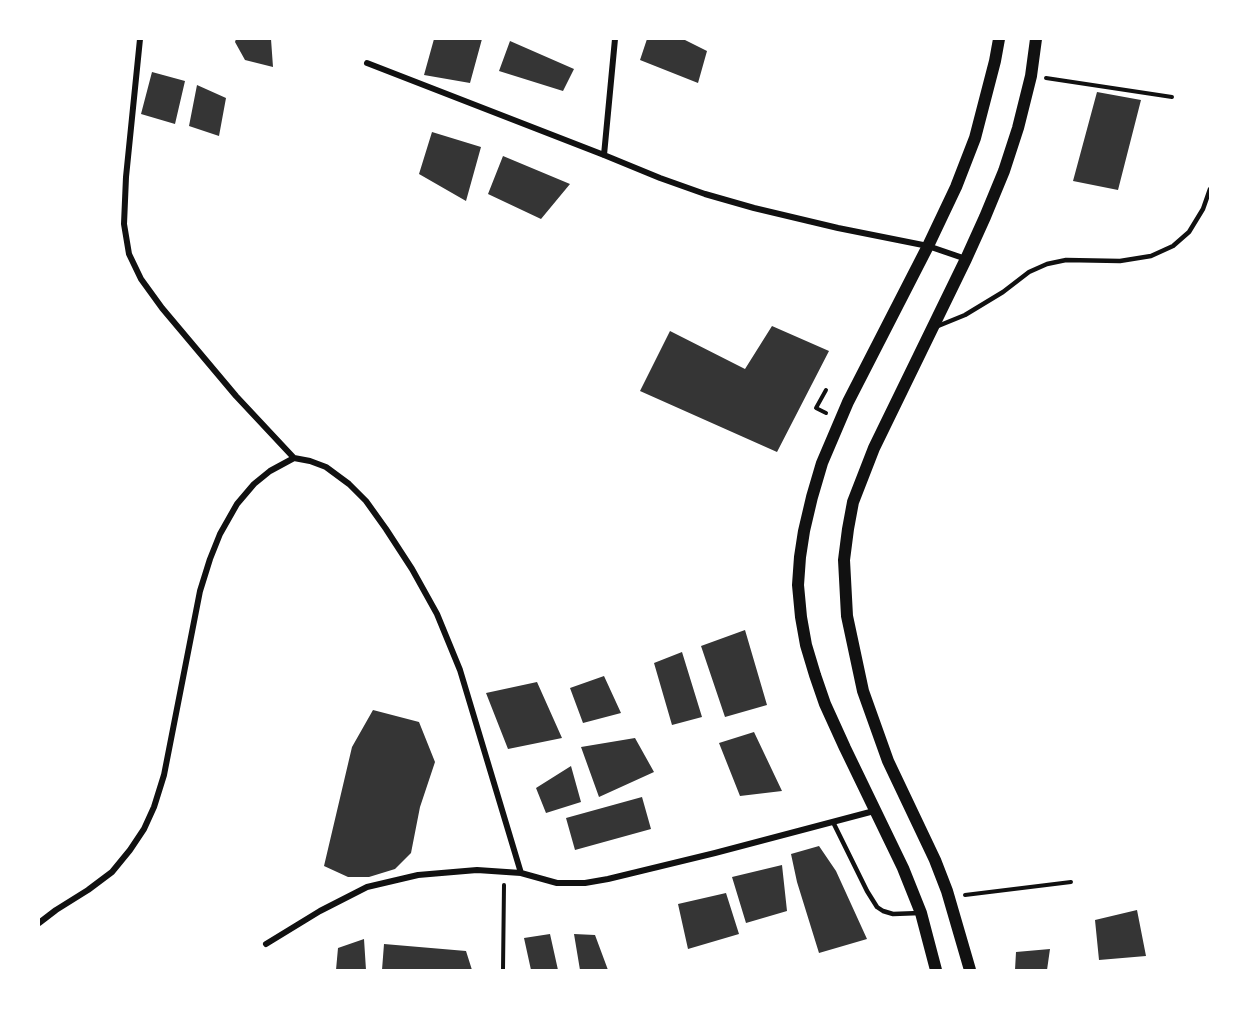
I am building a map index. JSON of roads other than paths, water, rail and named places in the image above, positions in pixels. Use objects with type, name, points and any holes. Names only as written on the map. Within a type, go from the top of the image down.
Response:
[{"type":"main road","points":[[936,970],[921,913],[903,868],[825,704],[806,645],[798,585],[804,531],[822,463],[848,402],[956,187],[975,138],[999,39]]},
{"type":"main road","points":[[970,970],[949,897],[935,860],[888,761],[866,700],[847,616],[844,560],[853,502],[874,448],[966,259],[1004,171],[1018,128],[1036,39]]},
{"type":"street","points":[[140,39],[126,177],[124,224],[129,254],[141,279],[162,308],[236,396],[294,458]]},
{"type":"street","points":[[604,155],[615,39]]},
{"type":"street","points":[[367,63],[705,194],[838,228],[928,246],[966,259]]},
{"type":"street","points":[[39,924],[112,872],[144,829],[164,775],[200,591],[220,534],[237,504],[254,484],[270,471],[294,458],[310,460],[326,467],[349,484],[366,501],[412,568],[437,614],[460,670],[520,873]]},
{"type":"street","points":[[266,944],[320,911],[367,887],[418,875],[477,870],[520,873],[557,883],[585,883],[716,853],[874,811]]},
{"type":"lane","points":[[932,328],[964,315],[1029,272],[1047,264],[1066,260],[1120,261],[1151,256],[1173,246],[1189,232],[1203,209],[1210,189]]},
{"type":"lane","points":[[833,822],[877,907],[893,914],[921,913]]}]
